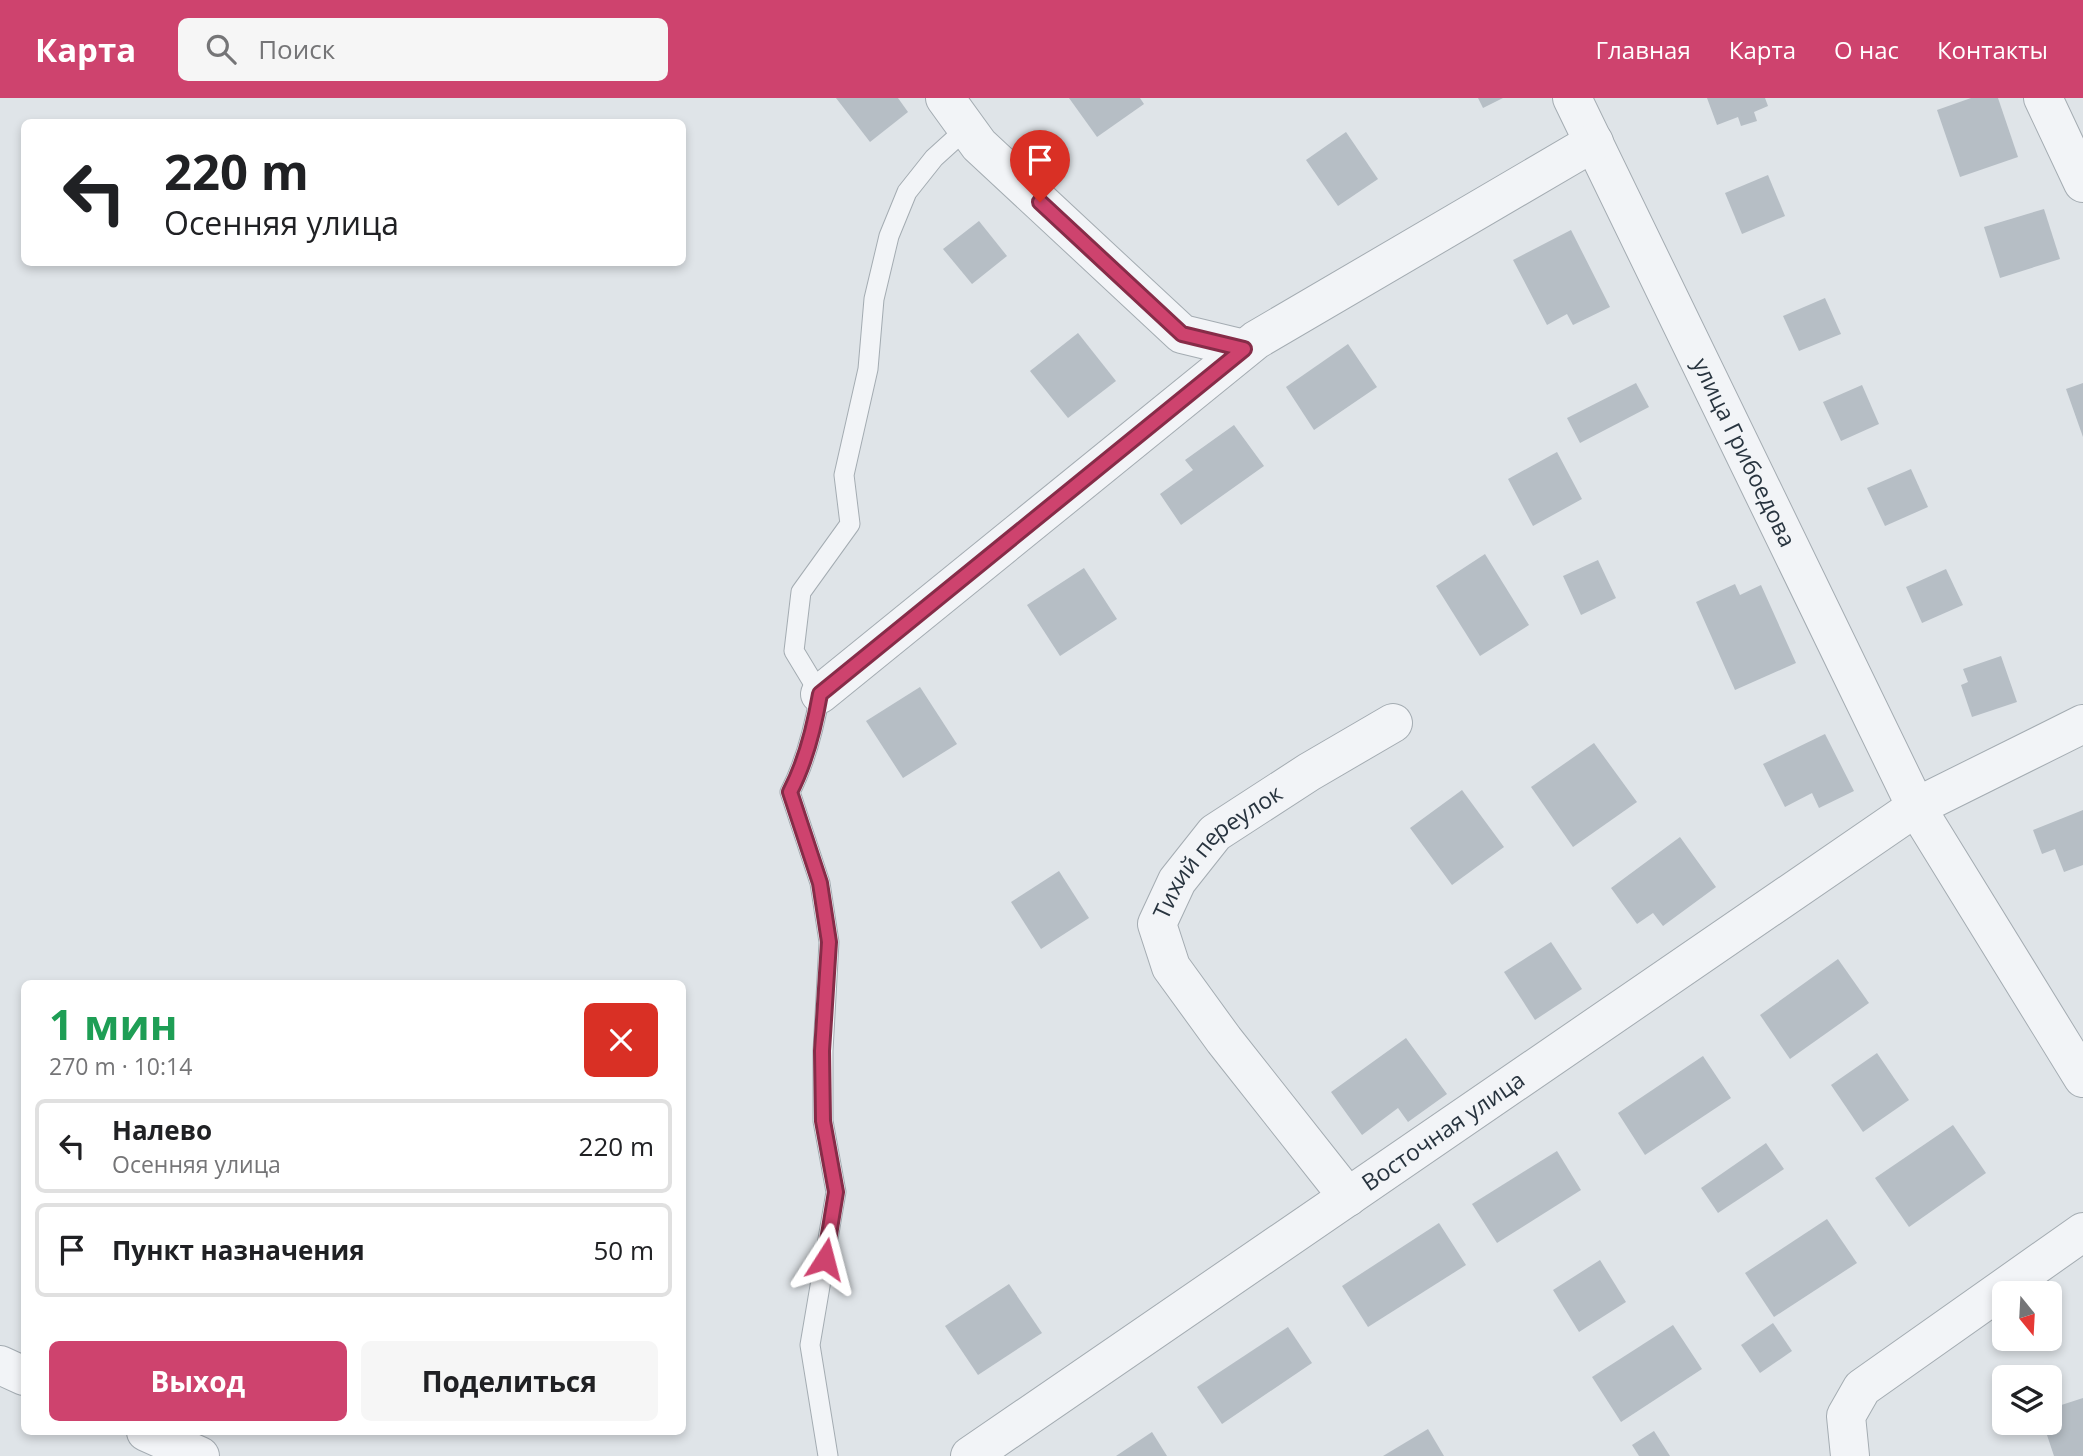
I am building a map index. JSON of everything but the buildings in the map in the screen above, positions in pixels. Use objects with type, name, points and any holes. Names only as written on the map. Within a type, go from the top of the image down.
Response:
[{"type":"street","name":"улица Грибоедова","points":[[1572,98],[1916,807],[2083,1078]]},
{"type":"street","points":[[2043,98],[2083,183]]},
{"type":"street","points":[[956,113],[979,145],[1182,334],[1244,349]]},
{"type":"street","points":[[820,694],[1256,340],[1594,142]]},
{"type":"street","name":"Тихий переулок","points":[[1348,1197],[1224,1040],[1171,967],[1157,924],[1177,881],[1215,833],[1309,772],[1393,723]]},
{"type":"street","name":"Восточная улица","points":[[970,1456],[1916,807],[2083,724]]},
{"type":"street","points":[[1850,1456],[1846,1416],[1862,1388],[2083,1232]]},
{"type":"street","points":[[0,1365],[21,1375]]},
{"type":"street","points":[[153,1435],[200,1456]]},
{"type":"lane","points":[[828,1456],[810,1345],[836,1192],[823,1121],[822,1051],[829,942],[820,883],[790,792],[803,767],[820,694],[794,651],[802,592],[850,524],[844,475],[868,369],[874,299],[888,236],[907,192],[933,158],[956,113]]},
{"type":"route","points":[[825,1259],[836,1192],[823,1121],[822,1051],[829,942],[820,883],[790,792],[803,767],[820,694],[1244,349],[1182,334],[1040,202]]}]
